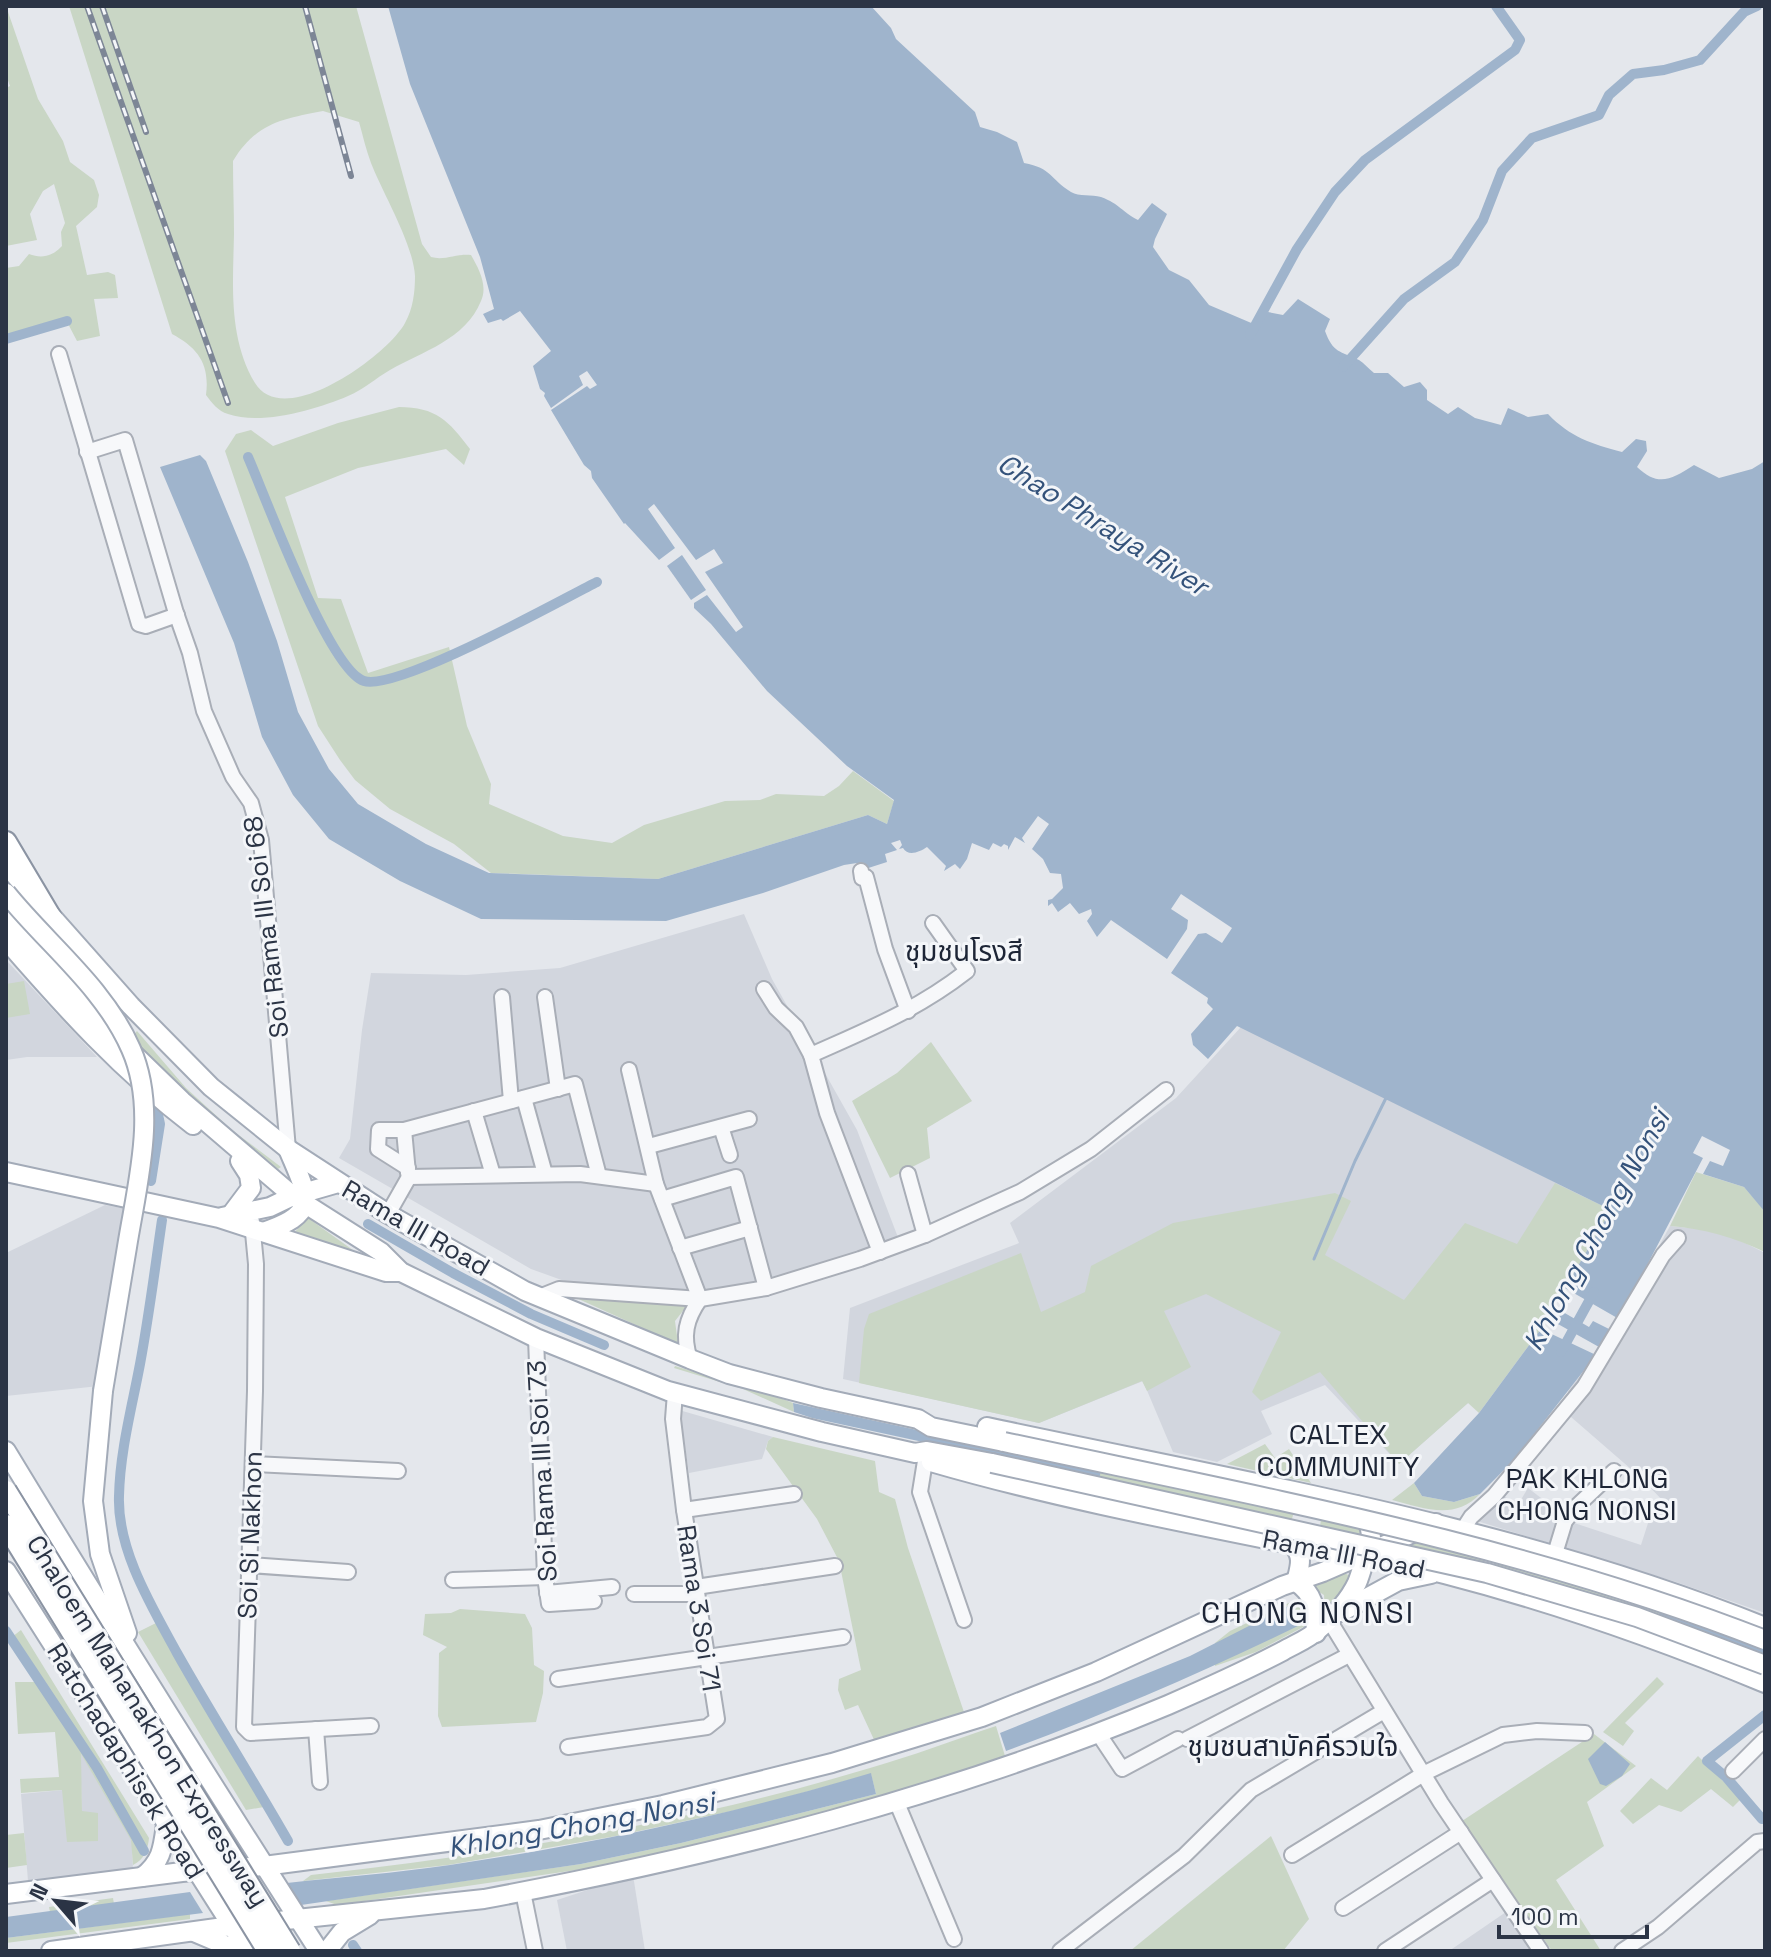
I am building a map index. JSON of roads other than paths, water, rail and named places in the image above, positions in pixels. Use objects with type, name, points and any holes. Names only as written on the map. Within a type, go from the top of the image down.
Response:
[{"type":"highway","points":[[6,842],[50,916]]},
{"type":"highway","name":"Chaloem Mahanakhon Expressway","points":[[6,1491],[290,1951]]},
{"type":"highway","name":"Chaloem Mahanakhon Expressway","points":[[6,1525],[268,1951]]},
{"type":"main road","name":"Rama III Road","points":[[8,866],[131,1006],[211,1087],[288,1149],[338,1183],[525,1291],[729,1374],[918,1419],[931,1427],[1493,1551],[1636,1592],[1765,1640]]},
{"type":"main road","points":[[6,893],[81,975],[109,1011],[132,1050],[139,1074],[143,1142],[103,1391],[93,1501],[98,1543],[112,1594],[140,1666]]},
{"type":"main road","name":"Rama III Road","points":[[6,917],[112,1035],[259,1169],[381,1252],[401,1272],[536,1338],[675,1393],[822,1432],[1066,1495],[1292,1544],[1364,1555],[1438,1573],[1564,1609],[1687,1651],[1765,1683]]},
{"type":"main road","name":"Rama III Road","points":[[7,940],[97,1042],[150,1091],[240,1161],[259,1169]]},
{"type":"main road","points":[[112,1035],[126,1031],[131,1019],[131,1006]]},
{"type":"main road","points":[[288,1149],[301,1197]]},
{"type":"main road","points":[[225,1217],[251,1188],[249,1175],[240,1161]]},
{"type":"main road","points":[[6,1172],[225,1217],[256,1225],[386,1272],[401,1272]]},
{"type":"main road","points":[[256,1225],[270,1207],[338,1183]]},
{"type":"main road","name":"Rama III Road","points":[[918,1419],[935,1416],[963,1421],[1436,1523],[1675,1593],[1765,1627]]},
{"type":"main road","points":[[6,1451],[97,1602],[319,1951]]},
{"type":"main road","name":"Rama III Road","points":[[920,1457],[927,1451],[992,1463],[1487,1573],[1624,1613],[1765,1665]]},
{"type":"main road","points":[[1296,1582],[1301,1559],[1300,1552],[1292,1544],[1305,1533],[1311,1522],[1311,1508],[1301,1494]]},
{"type":"main road","points":[[1322,1626],[1356,1585],[1364,1555],[1371,1543],[1372,1534],[1356,1505]]},
{"type":"main road","points":[[6,1894],[264,1866],[539,1830],[663,1805],[832,1763],[996,1711],[1135,1656],[1282,1586],[1436,1523]]},
{"type":"main road","points":[[1494,1589],[1488,1578],[1489,1564],[1495,1551],[1506,1543]]},
{"type":"main road","name":"Ratchadaphisek Road","points":[[6,1571],[248,1951]]},
{"type":"main road","points":[[51,1951],[231,1926],[484,1899],[735,1847],[897,1803],[1098,1733],[1222,1681],[1322,1626],[1379,1590],[1398,1581],[1438,1573]]},
{"type":"main road","points":[[1296,1582],[1311,1595],[1322,1626]]},
{"type":"main road","points":[[142,1877],[152,1870],[161,1856],[166,1824]]},
{"type":"main road","points":[[246,1836],[294,1862]]},
{"type":"main road","points":[[327,1951],[342,1932],[376,1912]]},
{"type":"main road","points":[[191,1931],[239,1951]]},
{"type":"street","points":[[59,354],[139,624],[146,626],[177,615]]},
{"type":"street","name":"Soi Rama III Soi 68","points":[[87,452],[125,440],[190,653],[204,711],[233,777],[244,791],[256,818],[261,840],[288,1149]]},
{"type":"street","points":[[861,871],[862,878],[866,877],[885,949],[908,1011]]},
{"type":"street","points":[[811,1055],[908,1011],[967,971],[933,923]]},
{"type":"street","points":[[764,989],[776,1008],[796,1027],[811,1055],[827,1113],[880,1252]]},
{"type":"street","points":[[502,997],[518,1100],[545,1174]]},
{"type":"street","points":[[545,997],[558,1089]]},
{"type":"street","points":[[629,1070],[656,1184],[700,1299]]},
{"type":"street","points":[[599,1176],[575,1084],[404,1130],[381,1128],[376,1142],[378,1149],[408,1173],[599,1176],[656,1184]]},
{"type":"street","points":[[539,1297],[559,1289],[700,1299],[766,1288],[880,1252],[925,1235],[1038,1181],[1091,1149],[1166,1090]]},
{"type":"street","points":[[474,1111],[493,1175]]},
{"type":"street","points":[[649,1146],[749,1119]]},
{"type":"street","points":[[721,1127],[730,1155]]},
{"type":"street","points":[[388,1214],[408,1173],[404,1130]]},
{"type":"street","points":[[908,1174],[925,1235]]},
{"type":"street","points":[[662,1199],[736,1177],[766,1288]]},
{"type":"street","name":"Soi Si Nakhon","points":[[256,1225],[253,1464],[244,1727],[250,1733],[371,1726]]},
{"type":"street","points":[[680,1248],[750,1228]]},
{"type":"street","points":[[1462,1531],[1584,1387],[1663,1255],[1678,1238]]},
{"type":"street","points":[[690,1359],[685,1343],[686,1328],[690,1314],[700,1299]]},
{"type":"street","name":"Soi Rama III Soi 73","points":[[536,1338],[548,1598]]},
{"type":"street","name":"Rama 3 Soi 71","points":[[568,1747],[707,1727],[717,1719],[684,1510],[673,1419],[675,1393]]},
{"type":"street","points":[[920,1457],[920,1492],[964,1620]]},
{"type":"street","points":[[253,1464],[398,1471]]},
{"type":"street","points":[[1554,1557],[1565,1521],[1614,1471]]},
{"type":"street","points":[[684,1510],[794,1494]]},
{"type":"street","points":[[249,1565],[348,1572]]},
{"type":"street","points":[[634,1594],[696,1590],[835,1566]]},
{"type":"street","points":[[453,1580],[545,1577]]},
{"type":"street","points":[[548,1598],[612,1587]]},
{"type":"street","points":[[548,1598],[594,1601]]},
{"type":"street","points":[[1322,1626],[1349,1655],[1441,1803],[1541,1951]]},
{"type":"street","points":[[558,1679],[843,1637]]},
{"type":"street","points":[[1098,1733],[1122,1769],[1349,1655]]},
{"type":"street","points":[[1060,1951],[1184,1856],[1251,1790],[1384,1711]]},
{"type":"street","points":[[316,1729],[320,1782]]},
{"type":"street","points":[[1292,1855],[1425,1773],[1503,1735],[1537,1731],[1585,1733]]},
{"type":"street","points":[[1733,1771],[1765,1739]]},
{"type":"street","points":[[897,1803],[954,1939]]},
{"type":"street","points":[[1343,1908],[1461,1832]]},
{"type":"street","points":[[1622,1951],[1658,1927],[1757,1842],[1765,1841]]},
{"type":"street","points":[[1385,1951],[1493,1880]]},
{"type":"street","points":[[523,1892],[535,1951]]},
{"type":"water","name":"Chao Phraya River","points":[[388,6],[871,6],[891,28],[896,39],[975,112],[980,127],[1017,142],[1024,163],[1046,171],[1071,192],[1113,202],[1138,220],[1152,203],[1167,214],[1153,247],[1169,270],[1189,280],[1209,305],[1256,325],[1268,312],[1283,315],[1298,299],[1330,319],[1325,331],[1338,350],[1359,360],[1374,373],[1388,373],[1404,387],[1420,382],[1427,390],[1427,400],[1448,414],[1458,407],[1475,418],[1501,425],[1508,408],[1528,417],[1548,414],[1582,439],[1622,452],[1636,439],[1646,441],[1647,451],[1637,467],[1658,479],[1671,477],[1694,465],[1719,478],[1752,469],[1765,461],[1765,1212],[1744,1187],[1703,1174],[1710,1161],[1723,1166],[1730,1150],[1702,1136],[1693,1153],[1703,1158],[1619,1319],[1565,1288],[1611,1210],[1237,1026],[1208,1059],[1193,1045],[1191,1034],[1213,1009],[1207,1003],[1208,998],[1171,973],[1198,934],[1206,933],[1222,943],[1232,928],[1181,894],[1171,909],[1188,920],[1187,929],[1167,959],[1111,920],[1097,937],[1087,921],[1092,914],[1091,909],[1079,914],[1070,903],[1058,912],[1052,903],[1048,906],[1048,900],[1063,888],[1061,874],[1050,873],[1043,859],[1032,849],[1049,824],[1038,816],[1022,838],[1025,843],[1015,837],[1008,850],[1004,844],[1001,847],[993,843],[989,850],[972,843],[960,869],[955,864],[944,871],[946,866],[927,847],[911,853],[899,849],[902,845],[900,840],[891,843],[897,850],[885,854],[887,862],[859,871],[857,863],[844,865],[763,893],[666,921],[481,919],[400,881],[329,839],[293,795],[262,737],[234,643],[160,467],[200,455],[206,461],[277,641],[298,712],[329,769],[358,804],[426,844],[489,873],[658,879],[868,815],[887,824],[894,800],[847,766],[767,691],[694,608],[694,603],[707,595],[736,632],[743,627],[705,572],[723,563],[714,549],[696,560],[654,504],[648,509],[675,548],[659,560],[624,524],[551,410],[587,386],[590,389],[597,385],[587,371],[579,376],[583,385],[551,408],[540,389],[533,366],[551,351],[520,311],[503,321],[488,323],[483,314],[494,309],[480,257],[410,84]]},
{"type":"water","points":[[682,555],[706,590],[691,600],[667,566]]},
{"type":"water","points":[[1556,1308],[1589,1327],[1593,1321],[1609,1329],[1599,1347],[1549,1319]]},
{"type":"water","points":[[1541,1329],[1596,1355],[1513,1461],[1480,1494],[1454,1502],[1422,1496],[1414,1483],[1479,1413]]},
{"type":"water","points":[[793,1403],[1101,1470],[1099,1480],[812,1418],[794,1412]]},
{"type":"water","points":[[1290,1605],[1300,1625],[1154,1692],[1006,1751],[1000,1733],[1190,1656]]},
{"type":"water","points":[[1661,1608],[1765,1647],[1765,1658],[1658,1617]]},
{"type":"water","points":[[1605,1742],[1630,1764],[1622,1776],[1606,1786],[1600,1784],[1588,1759]]},
{"type":"water","points":[[871,1773],[876,1794],[681,1843],[581,1864],[301,1905],[287,1883],[430,1868],[556,1848],[715,1815]]},
{"type":"water","points":[[190,1892],[203,1913],[6,1938],[6,1917]]},
{"type":"waterway","points":[[1250,335],[1297,249],[1335,192],[1365,160],[1515,50],[1520,40],[1496,6]]},
{"type":"waterway","points":[[1343,367],[1404,299],[1455,262],[1483,220],[1502,171],[1532,138],[1599,115],[1609,95],[1633,74],[1664,70],[1700,60],[1744,12],[1757,6]]},
{"type":"waterway","points":[[6,339],[67,321]]},
{"type":"waterway","points":[[248,457],[316,616],[350,670],[364,681],[382,680],[443,659],[597,582]]},
{"type":"waterway","points":[[1314,1259],[1355,1161],[1386,1098]]},
{"type":"waterway","points":[[151,1181],[160,1124],[157,1110]]},
{"type":"waterway","points":[[162,1220],[122,1462],[119,1496],[124,1537],[138,1578],[157,1617],[288,1841]]},
{"type":"waterway","points":[[368,1224],[531,1314],[604,1345]]},
{"type":"waterway","name":"Khlong Chong Nonsi","points":[[1561,1352],[1594,1292]]},
{"type":"waterway","points":[[6,1631],[97,1768],[144,1851]]},
{"type":"waterway","points":[[1762,1819],[1726,1777],[1707,1761],[1765,1715]]},
{"type":"waterway","points":[[353,1945],[357,1951]]},
{"type":"railway","points":[[87,6],[228,403]]},
{"type":"railway","points":[[102,6],[146,132]]},
{"type":"railway","points":[[305,6],[351,176]]},
{"type":"district","name":"ชุมชนโรงสี","points":[[964,951]]},
{"type":"district","name":"CALTEX COMMUNITY","points":[[1338,1450]]},
{"type":"district","name":"PAK KHLONG CHONG NONSI","points":[[1587,1494]]},
{"type":"district","name":"CHONG NONSI","points":[[1308,1613]]},
{"type":"district","name":"ชุมชนสามัคคีรวมใจ","points":[[1293,1746]]}]
